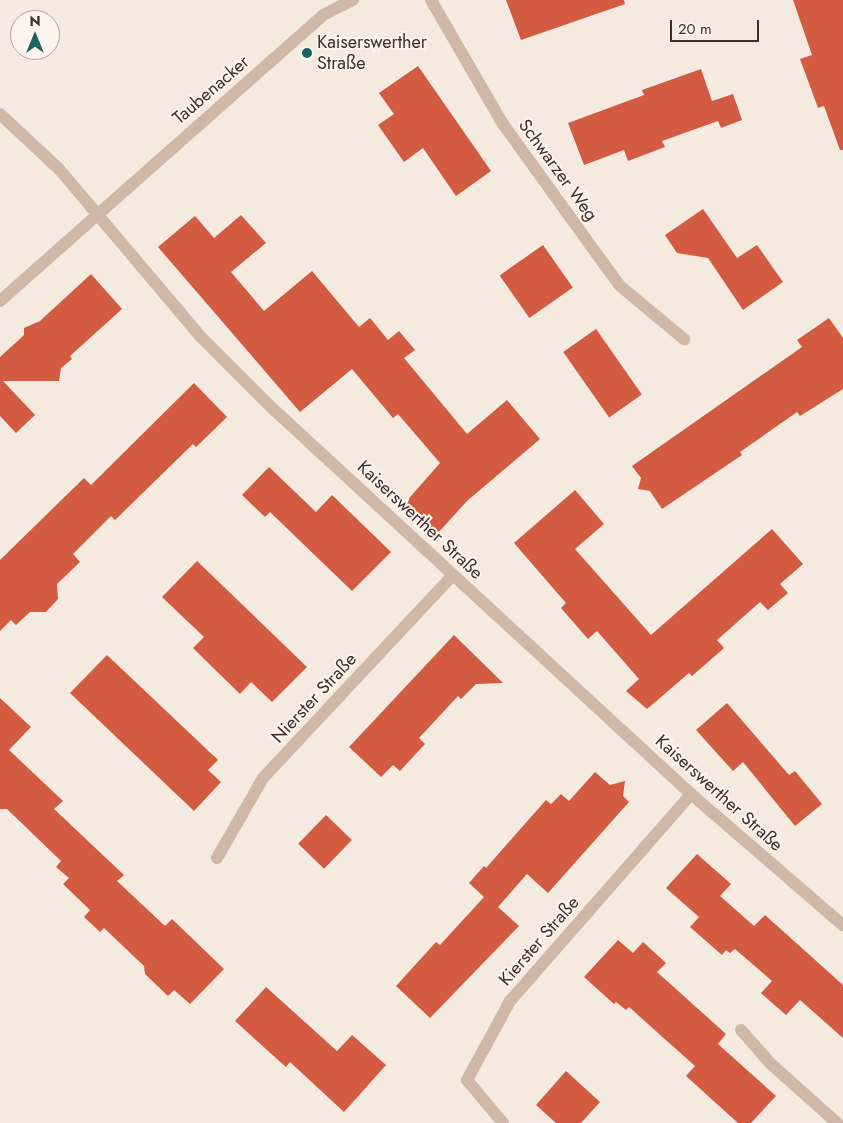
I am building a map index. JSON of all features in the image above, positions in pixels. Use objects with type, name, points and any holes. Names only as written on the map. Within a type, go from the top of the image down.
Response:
[{"type":"street","name":"Taubenacker","points":[[0,300],[323,16],[353,0]]},
{"type":"street","name":"Schwarzer Weg","points":[[431,0],[503,124],[620,285],[684,339]]},
{"type":"street","name":"Kaiserswerther Straße","points":[[0,114],[59,169],[200,336],[271,407],[691,794],[843,925]]},
{"type":"street","name":"Nierster Straße","points":[[217,858],[263,778],[453,575]]},
{"type":"street","name":"Kierster Straße","points":[[503,1123],[466,1080],[510,1001],[691,794]]},
{"type":"street","points":[[741,1030],[771,1064],[837,1123]]},
{"type":"building","points":[[506,0],[624,0],[625,4],[521,40]]},
{"type":"building","points":[[793,0],[843,0],[843,150],[840,150],[824,106],[818,108],[800,59],[812,55]]},
{"type":"building","points":[[418,66],[491,171],[456,196],[423,148],[404,162],[378,125],[394,114],[379,93]]},
{"type":"building","points":[[701,69],[712,101],[733,94],[742,120],[721,128],[718,121],[662,141],[665,147],[628,161],[624,150],[584,165],[568,123],[644,95],[642,90]]},
{"type":"building","points":[[703,209],[737,258],[757,245],[783,282],[743,310],[708,258],[677,253],[665,235]]},
{"type":"building","points":[[241,215],[266,243],[231,272],[264,311],[312,271],[359,327],[370,318],[388,340],[399,331],[415,350],[404,358],[467,434],[507,400],[540,439],[467,501],[437,534],[404,504],[440,463],[398,414],[393,418],[352,369],[300,412],[158,247],[195,216],[214,238]]},
{"type":"building","points":[[543,245],[573,288],[529,318],[500,275]]},
{"type":"building","points":[[91,274],[122,309],[70,356],[72,359],[61,368],[59,381],[3,381],[35,415],[16,433],[0,416],[0,357],[24,335],[24,328],[40,321]]},
{"type":"building","points":[[829,318],[843,338],[843,389],[800,416],[797,412],[740,452],[742,455],[662,509],[650,491],[638,489],[641,478],[632,466],[802,347],[797,340]]},
{"type":"building","points":[[596,329],[642,395],[609,417],[563,352]]},
{"type":"building","points":[[194,383],[227,417],[196,447],[193,444],[115,520],[111,516],[73,554],[80,562],[57,584],[58,599],[46,612],[30,612],[16,625],[11,620],[0,631],[0,560],[84,478],[91,485]]},
{"type":"building","points":[[269,467],[316,512],[332,495],[391,552],[352,591],[270,512],[265,517],[242,495]]},
{"type":"building","points":[[575,490],[604,524],[575,549],[651,635],[772,529],[803,564],[780,584],[788,593],[768,610],[760,602],[717,640],[724,648],[692,676],[689,673],[647,709],[626,691],[639,679],[597,631],[588,639],[561,608],[566,603],[514,543]]},
{"type":"building","points":[[197,561],[307,667],[272,702],[251,682],[240,694],[193,648],[204,637],[162,597]]},
{"type":"building","points":[[454,635],[503,683],[476,684],[461,699],[458,696],[419,738],[425,744],[400,771],[393,765],[381,777],[349,747]]},
{"type":"building","points":[[107,655],[218,760],[208,770],[221,782],[194,811],[70,693]]},
{"type":"building","points":[[0,698],[31,727],[9,750],[63,801],[54,809],[124,875],[117,881],[165,926],[172,919],[224,969],[190,1004],[174,990],[168,996],[145,974],[144,966],[104,928],[100,932],[84,917],[90,910],[63,884],[69,878],[56,867],[61,861],[7,809],[0,809]]},
{"type":"building","points":[[727,703],[789,775],[795,771],[822,804],[795,826],[743,762],[733,771],[696,730]]},
{"type":"building","points":[[595,772],[610,785],[625,781],[623,796],[629,802],[548,893],[527,874],[498,907],[519,926],[430,1018],[396,986],[436,942],[440,945],[484,897],[469,883],[484,866],[486,868],[546,800],[551,804],[561,794],[569,801]]},
{"type":"building","points":[[326,815],[352,840],[324,869],[298,844]]},
{"type":"building","points":[[697,854],[731,884],[720,896],[754,926],[765,915],[843,985],[843,1038],[800,1000],[786,1015],[761,993],[772,981],[735,949],[730,953],[726,950],[722,955],[690,927],[699,917],[666,888]]},
{"type":"building","points":[[618,940],[633,953],[643,942],[666,963],[657,972],[726,1034],[718,1044],[776,1096],[751,1123],[738,1123],[686,1076],[695,1066],[629,1007],[626,1010],[616,1002],[614,1004],[584,977]]},
{"type":"building","points":[[266,987],[337,1051],[352,1035],[386,1065],[344,1112],[290,1062],[286,1067],[235,1021]]},
{"type":"building","points":[[566,1071],[600,1102],[581,1123],[556,1123],[536,1105]]},
{"type":"place","name":"Kaiserswerther Straße","points":[[307,53]]}]
